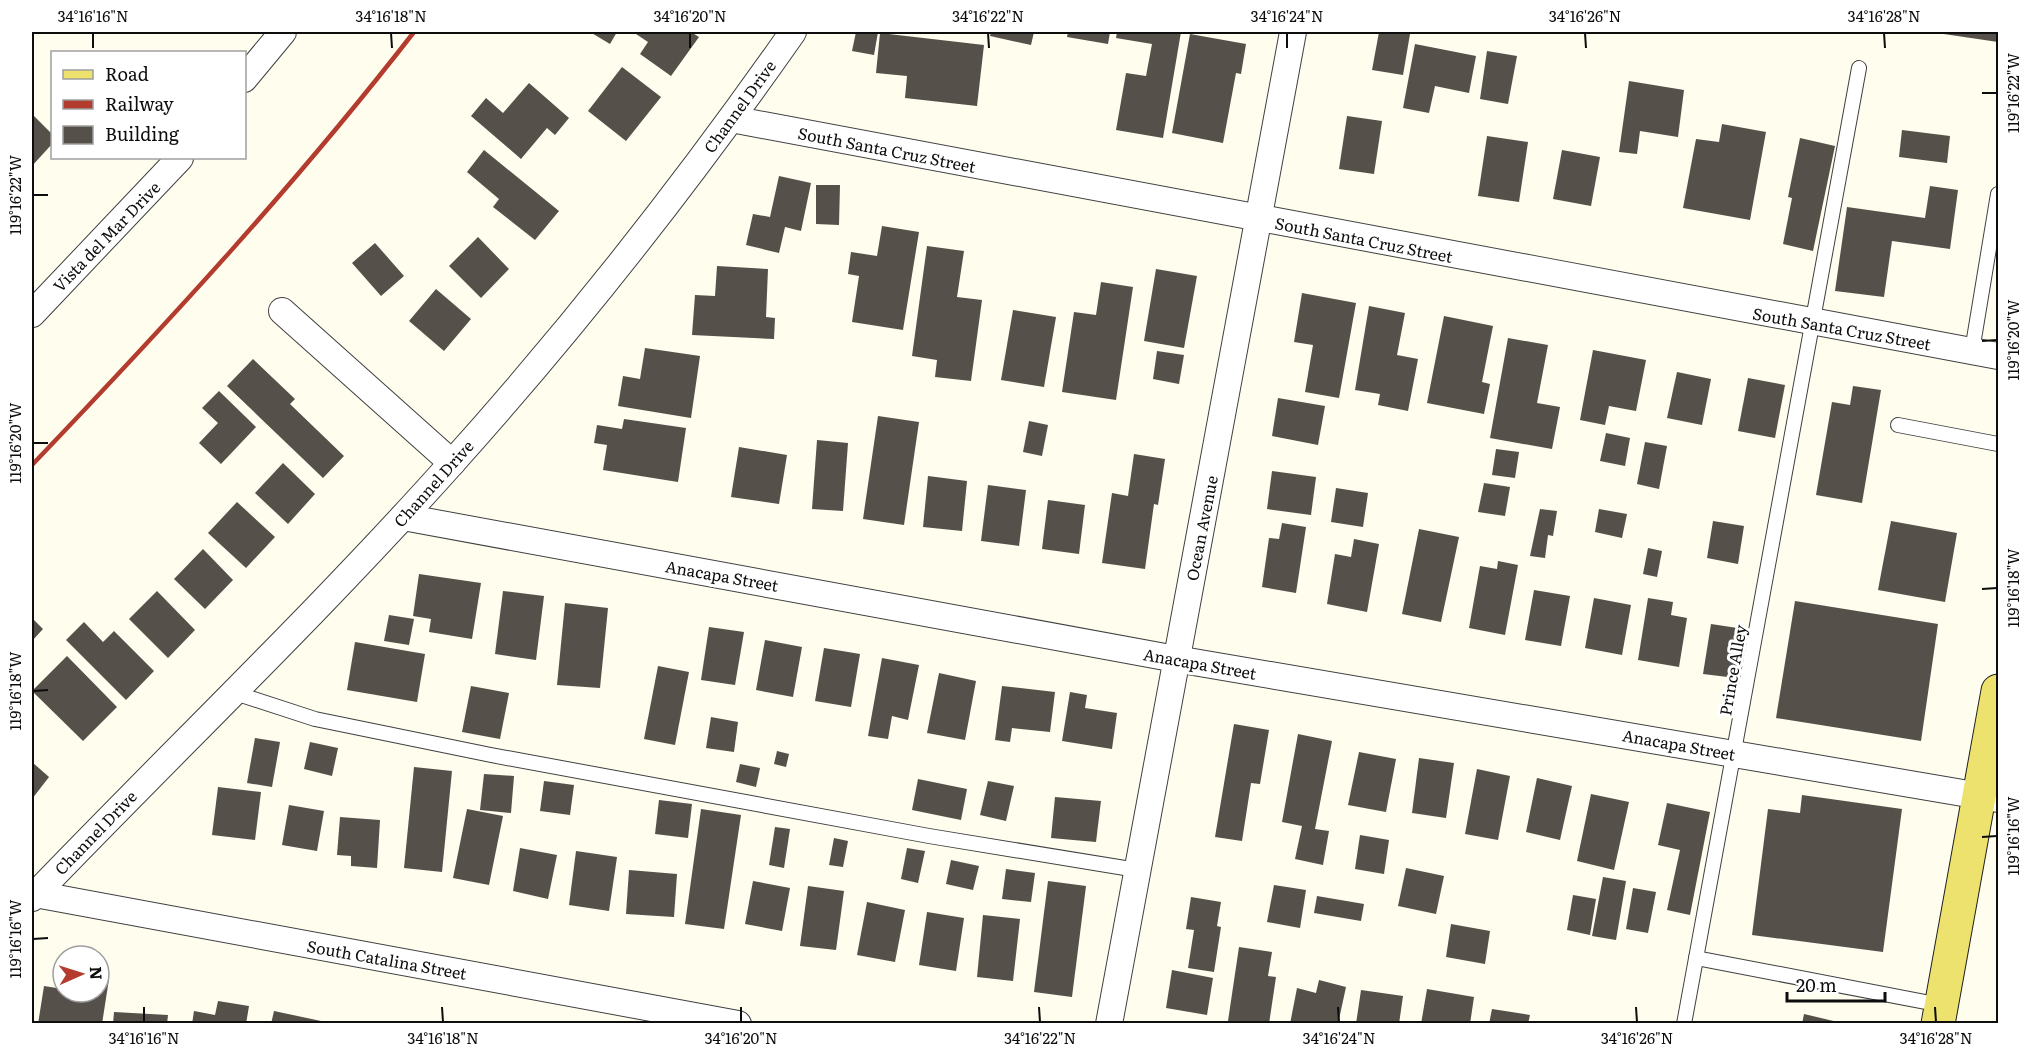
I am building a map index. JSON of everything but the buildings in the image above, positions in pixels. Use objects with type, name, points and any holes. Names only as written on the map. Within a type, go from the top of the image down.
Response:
[{"type":"main road","points":[[1939,1014],[1989,797],[1998,691]]},
{"type":"street","points":[[246,77],[283,32]]},
{"type":"street","name":"Channel Drive","points":[[34,896],[403,517],[526,379],[642,237],[793,32]]},
{"type":"street","name":"Ocean Avenue","points":[[1110,1023],[1293,32]]},
{"type":"street","name":"South Santa Cruz Street","points":[[730,119],[1260,220],[1998,356]]},
{"type":"street","name":"Vista del Mar Drive","points":[[32,314],[179,159]]},
{"type":"street","points":[[282,311],[452,463]]},
{"type":"street","name":"Anacapa Street","points":[[403,517],[1176,659],[1989,797]]},
{"type":"street","name":"South Catalina Street","points":[[34,896],[738,1023]]},
{"type":"lane","name":"Prince Alley","points":[[1684,1023],[1859,68]]},
{"type":"lane","points":[[1972,351],[1998,195]]},
{"type":"lane","points":[[1898,425],[1998,444]]},
{"type":"lane","points":[[232,692],[315,719],[491,755],[929,836],[1137,870]]},
{"type":"lane","points":[[1696,958],[1939,1014]]},
{"type":"railway","points":[[32,465],[229,253],[323,144],[414,32]]}]
